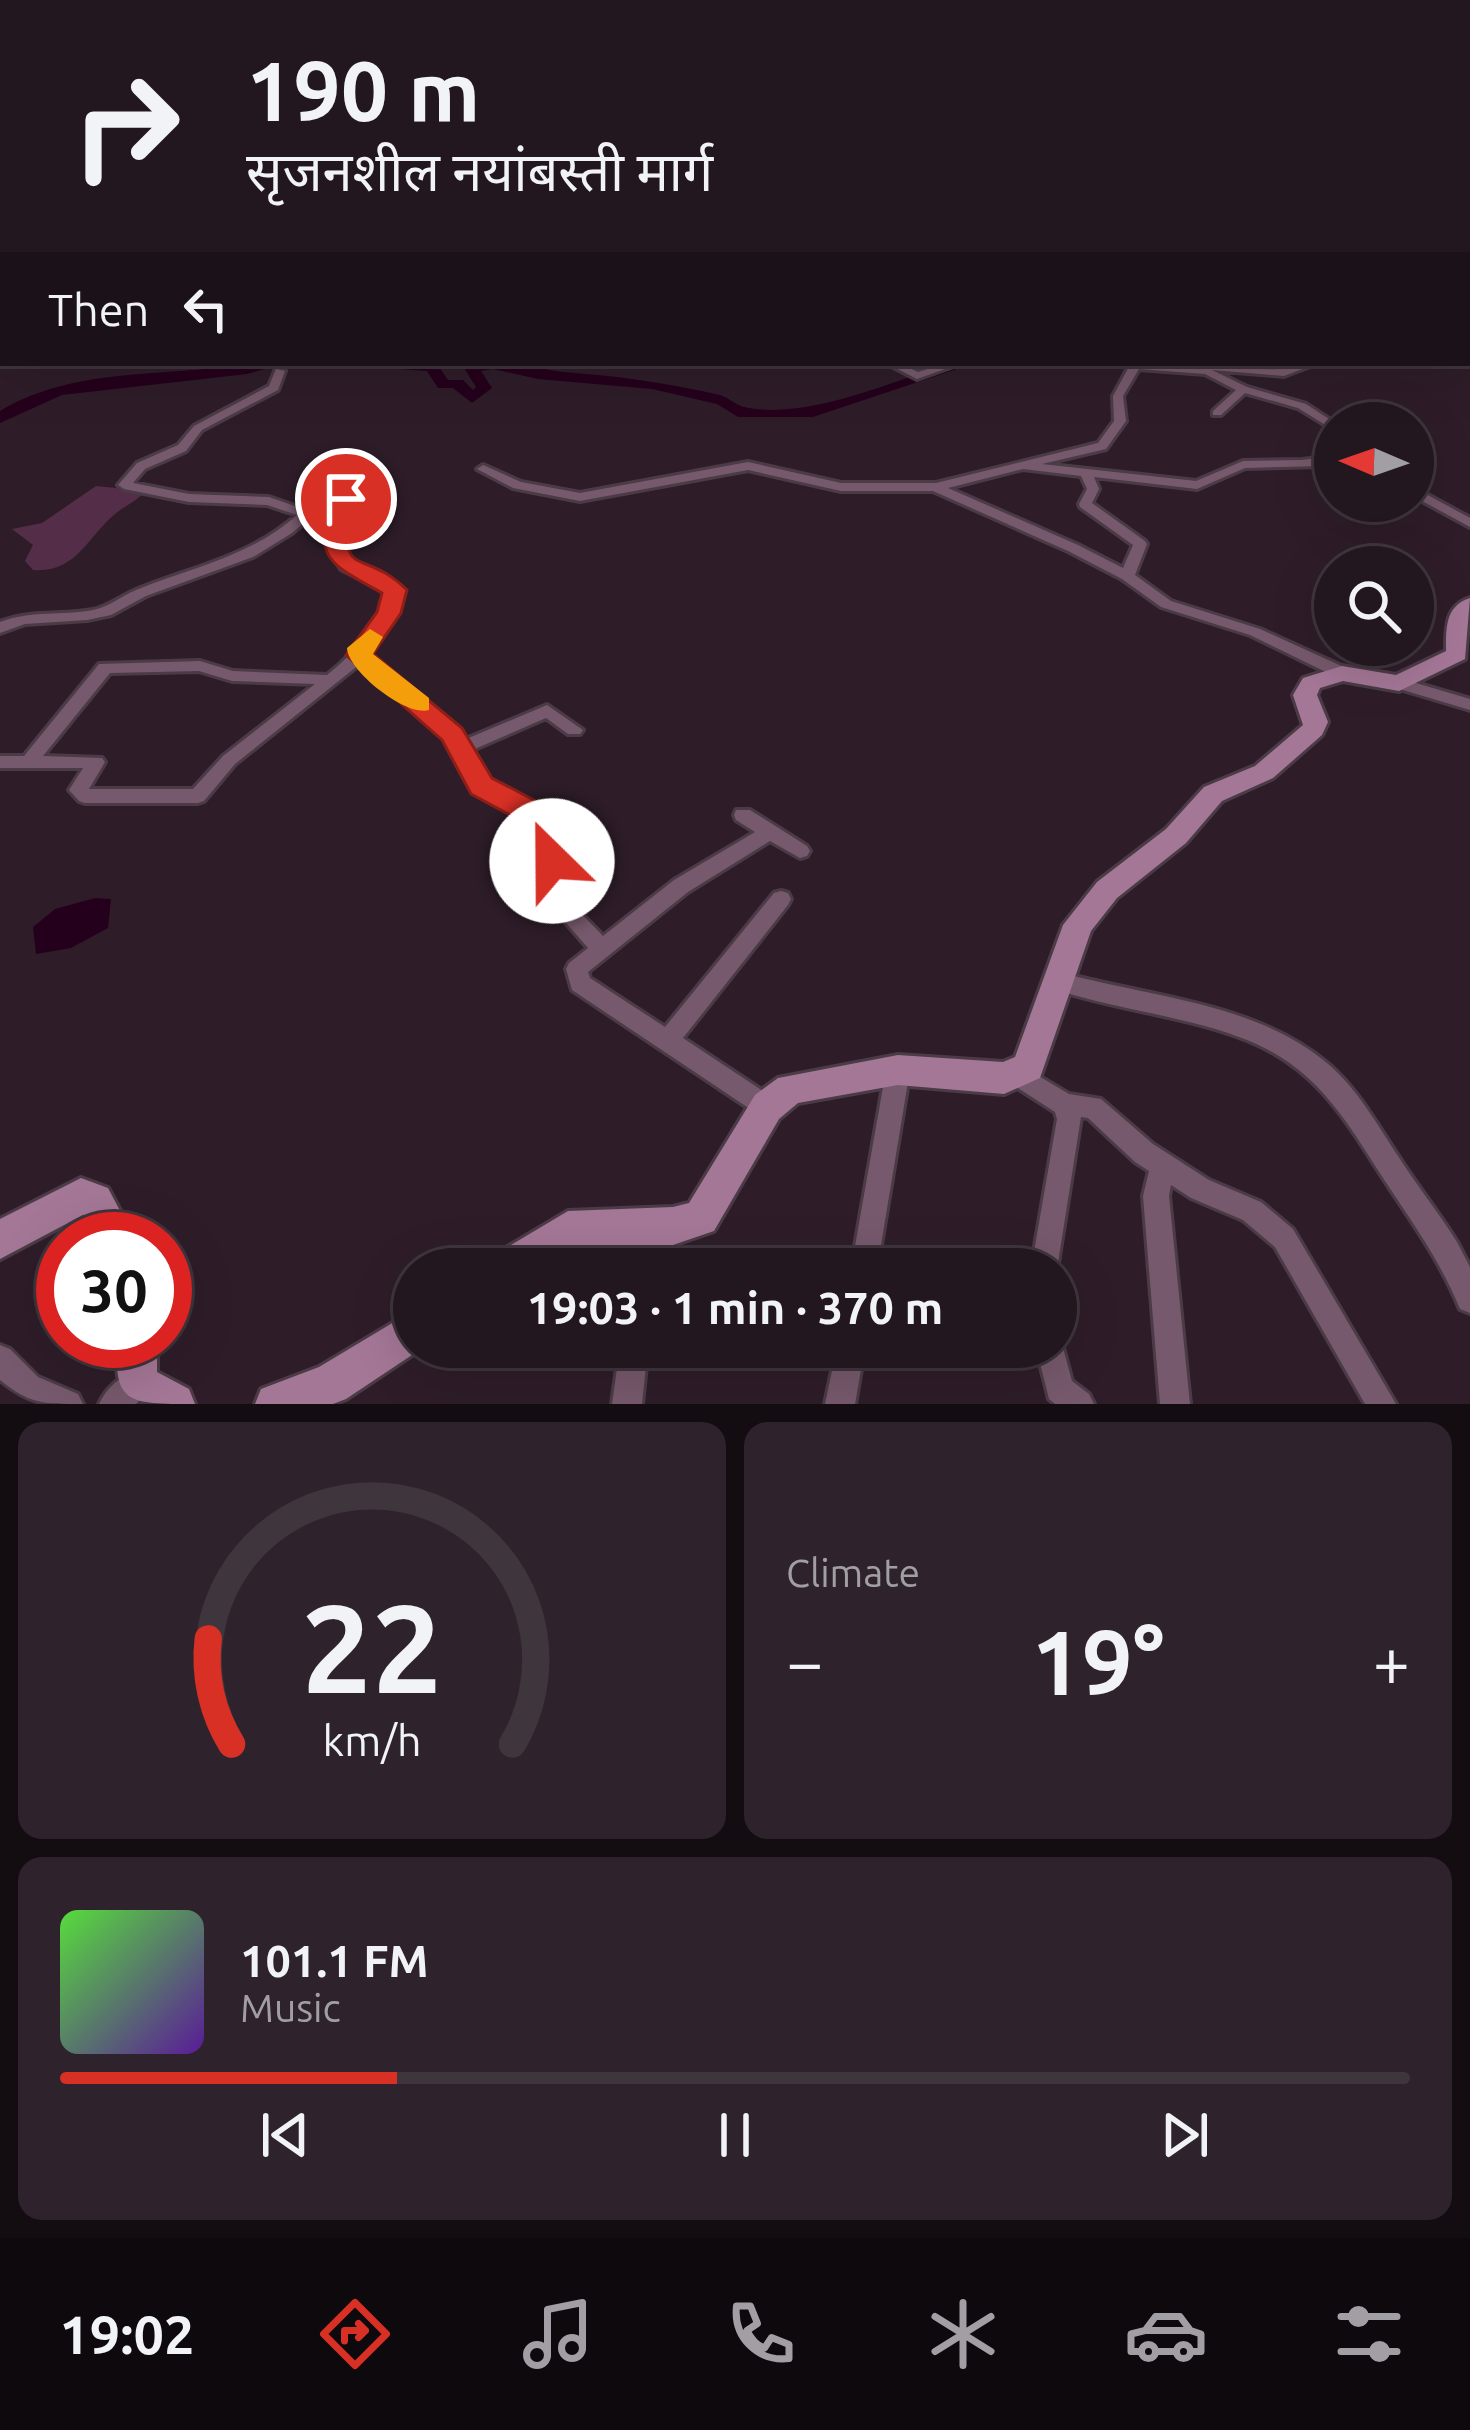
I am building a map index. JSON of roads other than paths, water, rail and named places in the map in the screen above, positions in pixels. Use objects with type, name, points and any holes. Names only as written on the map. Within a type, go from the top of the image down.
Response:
[{"type":"street","points":[[897,366],[917,376],[948,366]]},
{"type":"street","points":[[483,470],[517,485],[580,497],[748,466],[841,487],[935,488],[1102,446],[1120,421],[1118,396],[1135,366]]},
{"type":"street","points":[[1157,366],[1208,371],[1314,414]]},
{"type":"street","points":[[1198,366],[1284,373],[1304,366]]},
{"type":"street","points":[[280,371],[274,388],[198,428],[182,448],[141,466],[124,485],[189,498],[268,501],[306,514]]},
{"type":"street","points":[[1216,413],[1243,389]]},
{"type":"street","points":[[1024,466],[1197,485],[1222,479],[1246,464],[1297,468],[1314,464]]},
{"type":"street","points":[[1086,472],[1094,489],[1085,504],[1140,544],[1127,575]]},
{"type":"street","points":[[935,488],[1127,575],[1166,604],[1255,632],[1342,673],[1400,683],[1470,705]]},
{"type":"street","points":[[0,628],[25,617],[100,614],[137,594],[212,573],[291,529],[306,514],[347,500],[333,544],[339,560],[395,590],[389,613],[360,648],[360,657]]},
{"type":"street","points":[[1434,506],[1470,523]]},
{"type":"street","points":[[1400,683],[1457,654],[1457,619],[1470,604]]},
{"type":"street","points":[[0,762],[96,762],[78,790],[85,796],[198,796],[229,760],[360,657]]},
{"type":"street","points":[[360,657],[452,734],[481,786],[528,808],[542,820],[564,909],[602,949]]},
{"type":"street","points":[[31,759],[105,668],[185,665],[247,677],[332,680]]},
{"type":"street","points":[[540,1248],[568,1230],[647,1228],[700,1218],[767,1107],[790,1089],[898,1070],[1004,1078],[1028,1067],[1078,925],[1106,890],[1176,836],[1213,794],[1264,772],[1313,730],[1316,722],[1306,688],[1342,673]]},
{"type":"street","points":[[460,749],[547,711],[574,730]]},
{"type":"street","points":[[743,815],[800,851]]},
{"type":"street","points":[[767,1107],[580,983],[578,969],[681,886],[771,830]]},
{"type":"street","points":[[666,1042],[782,898]]},
{"type":"street","points":[[1059,982],[1238,1028],[1278,1042],[1319,1071],[1369,1129],[1454,1254],[1470,1299]]},
{"type":"street","points":[[868,1248],[898,1070]]},
{"type":"street","points":[[1014,1073],[1066,1105],[1094,1107],[1162,1165],[1252,1211],[1284,1238],[1381,1404]]},
{"type":"street","points":[[1045,1248],[1062,1184],[1066,1105]]},
{"type":"street","points":[[1162,1165],[1156,1196],[1175,1404]]},
{"type":"street","points":[[52,1212],[81,1196],[95,1201],[101,1212]]},
{"type":"street","points":[[0,1240],[36,1220]]},
{"type":"street","points":[[646,1248],[647,1228]]},
{"type":"street","points":[[276,1404],[331,1384],[393,1344]]},
{"type":"street","points":[[0,1359],[28,1388],[68,1404]]},
{"type":"street","points":[[627,1404],[631,1368]]},
{"type":"street","points":[[841,1404],[847,1368]]},
{"type":"street","points":[[1054,1368],[1059,1389],[1079,1404]]},
{"type":"waterway","points":[[0,418],[58,391],[262,366]]},
{"type":"waterway","points":[[421,366],[432,367],[444,385],[457,383],[472,398],[484,388],[472,368],[482,366]]},
{"type":"waterway","points":[[502,366],[538,374],[652,384],[723,401],[738,412],[813,412],[958,366]]}]
